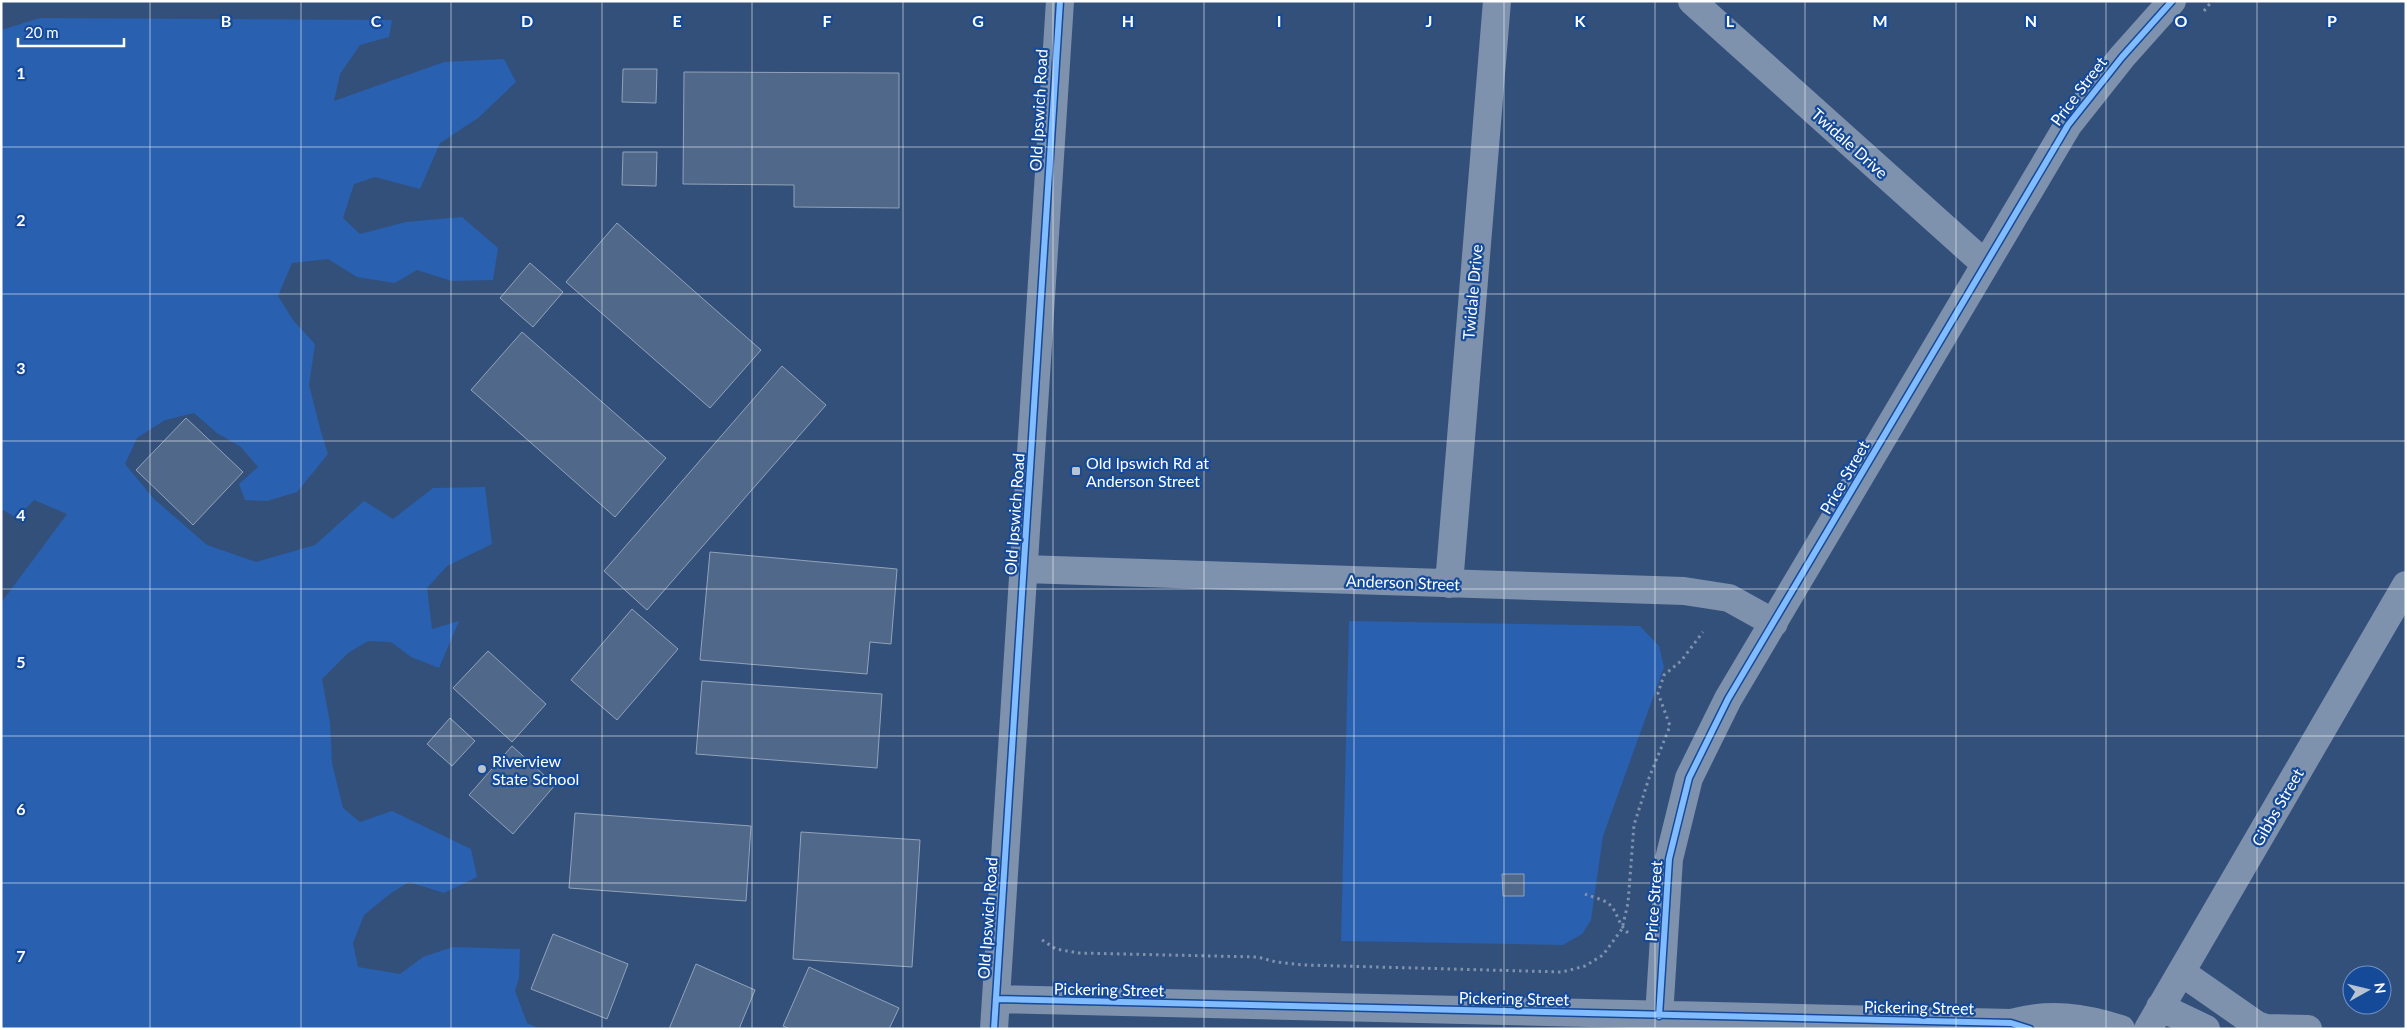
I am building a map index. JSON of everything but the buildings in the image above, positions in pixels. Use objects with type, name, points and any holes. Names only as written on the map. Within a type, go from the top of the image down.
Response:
[{"type":"street","name":"Old Ipswich Road","points":[[994,1029],[1060,1]]},
{"type":"street","name":"Twidale Drive","points":[[1449,584],[1497,1]]},
{"type":"street","name":"Twidale Drive","points":[[1692,1],[1985,264]]},
{"type":"street","name":"Price Street","points":[[1659,1016],[1669,858],[1689,778],[1728,699],[2068,125],[2122,57],[2172,1]]},
{"type":"street","name":"Anderson Street","points":[[1024,569],[1684,590],[1729,598],[1774,623]]},
{"type":"street","name":"Gibbs Street","points":[[2154,1018],[2406,585]]},
{"type":"street","points":[[2180,972],[2257,1025],[2273,1028],[2308,1029]]},
{"type":"street","name":"Pickering Street","points":[[996,999],[2021,1026],[2039,1016],[2065,1016],[2083,1018],[2121,1029]]},
{"type":"street","points":[[2154,1018],[2206,1029]]},
{"type":"path","points":[[1042,940],[1056,949],[1078,953],[1258,957],[1276,962],[1304,965],[1562,972],[1585,966],[1604,954],[1615,942],[1622,929],[1628,903],[1634,825],[1649,778],[1670,726],[1658,693],[1664,675],[1681,661],[1703,632]]},
{"type":"path","points":[[1585,894],[1608,903],[1616,913],[1622,929],[1636,936]]},
{"type":"shaded area","points":[[40,18],[392,20],[389,37],[360,45],[340,74],[334,101],[444,62],[504,59],[516,82],[478,118],[440,143],[420,189],[375,177],[354,184],[343,218],[360,234],[406,222],[462,217],[498,248],[493,280],[452,281],[417,270],[395,283],[357,277],[328,259],[292,263],[278,296],[293,320],[315,344],[309,385],[328,454],[297,492],[267,501],[245,500],[239,484],[258,467],[241,447],[217,433],[194,413],[165,420],[137,438],[125,464],[154,499],[207,545],[256,562],[315,545],[364,501],[393,519],[433,488],[485,487],[492,544],[447,566],[427,588],[432,629],[459,621],[439,668],[411,657],[391,642],[368,641],[348,653],[322,679],[330,723],[332,763],[343,808],[360,822],[392,811],[471,849],[477,877],[444,893],[409,882],[391,893],[364,915],[353,943],[358,967],[400,974],[423,957],[453,947],[520,949],[519,978],[515,991],[527,1023],[540,1029],[1,1029],[1,603],[67,514],[34,500],[17,518],[1,509],[1,30]]},
{"type":"shaded area","points":[[1349,621],[1640,626],[1659,646],[1664,667],[1603,836],[1591,920],[1582,934],[1563,945],[1341,941]]},
{"type":"cycle path","points":[[994,1029],[1060,1]]},
{"type":"cycle path","points":[[1659,1016],[1669,859],[1689,778],[1728,699],[2068,125],[2122,57],[2172,1]]},
{"type":"cycle path","points":[[996,999],[2011,1023],[2030,1029]]},
{"type":"place","name":"Old Ipswich Rd at Anderson Street","points":[[1076,471]]},
{"type":"place","name":"Riverview State School","points":[[482,769]]}]
